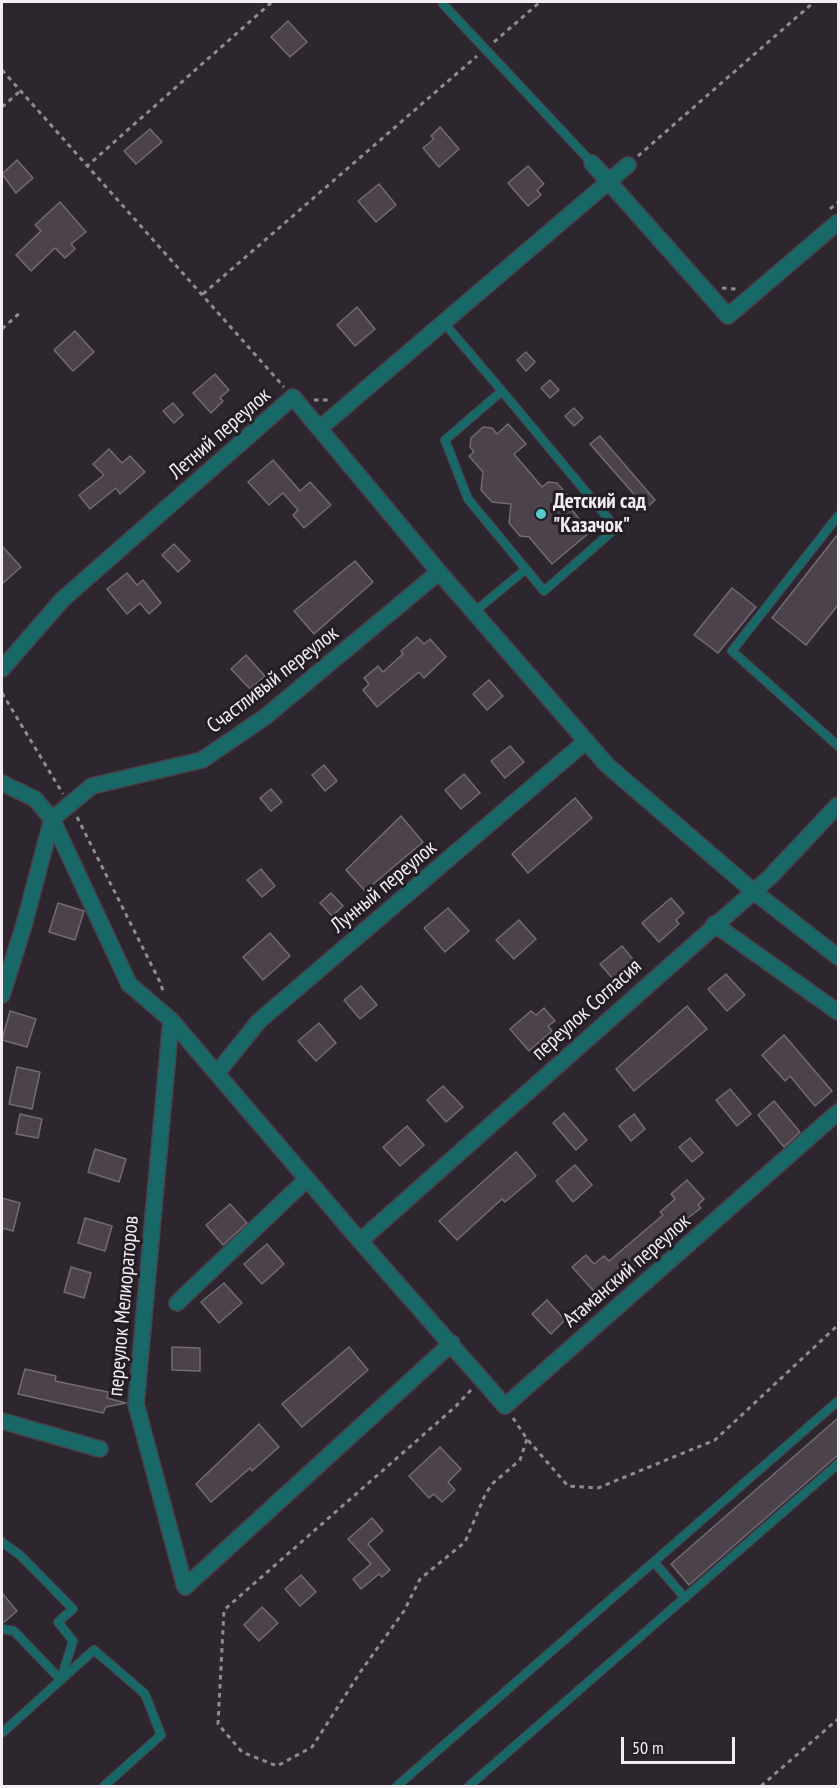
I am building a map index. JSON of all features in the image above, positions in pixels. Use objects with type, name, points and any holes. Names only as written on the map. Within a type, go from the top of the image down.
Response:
[{"type":"street","points":[[592,163],[728,316],[838,222]]},
{"type":"street","points":[[320,428],[628,165]]},
{"type":"street","name":"Летний переулок","points":[[2,669],[63,599],[293,397],[474,612],[607,765],[753,891],[838,957]]},
{"type":"street","name":"Счастливый переулок","points":[[52,819],[92,786],[202,760],[265,717],[440,572]]},
{"type":"street","name":"Лунный переулок","points":[[217,1072],[259,1021],[585,742]]},
{"type":"street","points":[[2,783],[35,799],[52,819],[129,984],[171,1020],[505,1406]]},
{"type":"street","name":"переулок Согласия","points":[[360,1241],[753,891],[838,805]]},
{"type":"street","points":[[2,995],[24,925],[52,819]]},
{"type":"street","points":[[714,924],[838,1012]]},
{"type":"street","name":"переулок Мелиораторов","points":[[171,1020],[136,1404],[184,1587],[452,1343]]},
{"type":"street","name":"Атаманский переулок","points":[[505,1406],[838,1112]]},
{"type":"street","points":[[177,1303],[307,1179]]},
{"type":"street","points":[[2,1421],[100,1449]]},
{"type":"lane","points":[[443,4],[592,163]]},
{"type":"lane","points":[[444,323],[502,391],[616,528],[544,591],[468,499],[445,440],[502,391]]},
{"type":"lane","points":[[838,516],[732,651],[838,746]]},
{"type":"lane","points":[[474,612],[526,569]]},
{"type":"lane","points":[[397,1786],[838,1401]]},
{"type":"lane","points":[[469,1786],[838,1464]]},
{"type":"lane","points":[[2,1542],[21,1557],[73,1610],[58,1622],[73,1641],[61,1680]]},
{"type":"lane","points":[[654,1562],[685,1598]]},
{"type":"lane","points":[[2,1629],[14,1631],[61,1680]]},
{"type":"lane","points":[[2,1733],[94,1650],[145,1694],[161,1735],[104,1786]]},
{"type":"path","points":[[86,166],[273,2]]},
{"type":"path","points":[[203,294],[540,2]]},
{"type":"path","points":[[628,165],[814,2]]},
{"type":"path","points":[[2,70],[293,397]]},
{"type":"path","points":[[2,107],[20,91]]},
{"type":"path","points":[[821,216],[838,202]]},
{"type":"path","points":[[716,287],[735,290],[743,282]]},
{"type":"path","points":[[2,329],[22,311]]},
{"type":"path","points":[[2,693],[69,803],[160,982],[171,1020]]},
{"type":"path","points":[[505,1406],[527,1439],[568,1486],[598,1488],[715,1440],[838,1325]]},
{"type":"path","points":[[482,1378],[455,1407],[224,1610],[218,1724],[242,1752],[277,1766],[312,1747],[361,1671],[404,1611],[420,1579],[465,1542],[484,1495],[492,1484],[520,1460],[527,1439]]},
{"type":"path","points":[[761,1786],[838,1719]]},
{"type":"building","points":[[288,21],[307,42],[290,57],[271,37]]},
{"type":"building","points":[[440,127],[459,149],[439,167],[423,148],[434,139],[431,136]]},
{"type":"building","points":[[150,129],[162,142],[136,164],[124,151]]},
{"type":"building","points":[[17,160],[33,178],[16,193],[2,174]]},
{"type":"building","points":[[528,166],[544,184],[537,190],[541,195],[528,206],[508,183]]},
{"type":"building","points":[[379,184],[396,205],[376,222],[358,201]]},
{"type":"building","points":[[60,202],[86,232],[71,244],[75,249],[65,258],[55,248],[31,271],[16,255],[41,231],[35,225]]},
{"type":"building","points":[[357,307],[375,329],[355,346],[337,325]]},
{"type":"building","points":[[75,331],[94,352],[73,371],[54,350]]},
{"type":"building","points":[[526,352],[535,362],[526,371],[517,360]]},
{"type":"building","points":[[215,374],[229,390],[220,398],[223,401],[211,413],[193,393]]},
{"type":"building","points":[[550,380],[559,390],[550,398],[541,388]]},
{"type":"building","points":[[173,403],[183,415],[174,423],[163,411]]},
{"type":"building","points":[[574,408],[583,418],[574,426],[565,416]]},
{"type":"building","points":[[508,424],[526,444],[514,454],[542,487],[548,482],[557,483],[568,496],[567,504],[590,532],[552,564],[529,537],[520,536],[509,523],[511,504],[492,502],[481,490],[483,472],[469,456],[474,452],[470,447],[471,438],[483,427],[492,428],[497,434]]},
{"type":"building","points":[[600,436],[655,500],[646,508],[590,444]]},
{"type":"building","points":[[109,449],[122,463],[130,456],[145,472],[120,494],[116,488],[90,509],[79,495],[104,475],[93,464]]},
{"type":"building","points":[[273,460],[300,491],[310,482],[331,505],[304,528],[293,515],[298,510],[283,493],[269,505],[248,482]]},
{"type":"building","points":[[838,534],[838,605],[806,645],[772,618]]},
{"type":"building","points":[[174,544],[190,561],[178,572],[162,555]]},
{"type":"building","points":[[2,546],[21,567],[2,584]]},
{"type":"building","points":[[355,561],[373,582],[314,634],[294,611]]},
{"type":"building","points":[[127,573],[137,585],[143,580],[161,603],[149,614],[140,603],[127,614],[107,589]]},
{"type":"building","points":[[732,588],[756,607],[718,653],[694,635]]},
{"type":"building","points":[[417,637],[424,644],[430,639],[446,657],[424,678],[419,672],[377,707],[363,690],[369,684],[364,678],[378,666],[383,672],[403,654],[401,651]]},
{"type":"building","points":[[246,655],[265,676],[250,689],[231,669]]},
{"type":"building","points":[[489,680],[503,696],[487,710],[473,694]]},
{"type":"building","points":[[510,746],[524,762],[505,778],[491,761]]},
{"type":"building","points":[[324,765],[337,781],[325,791],[312,775]]},
{"type":"building","points":[[464,774],[480,793],[461,809],[445,790]]},
{"type":"building","points":[[271,789],[282,802],[271,811],[260,798]]},
{"type":"building","points":[[575,798],[592,818],[528,873],[512,854]]},
{"type":"building","points":[[401,816],[423,842],[365,891],[346,870]]},
{"type":"building","points":[[261,869],[275,886],[262,897],[247,880]]},
{"type":"building","points":[[331,893],[343,906],[332,916],[320,903]]},
{"type":"building","points":[[671,898],[684,913],[676,920],[679,924],[659,942],[642,923]]},
{"type":"building","points":[[58,903],[84,911],[75,940],[49,932]]},
{"type":"building","points":[[448,908],[469,931],[445,952],[424,928]]},
{"type":"building","points":[[519,920],[536,939],[514,959],[496,940]]},
{"type":"building","points":[[270,933],[290,956],[263,980],[243,957]]},
{"type":"building","points":[[622,946],[635,962],[614,980],[600,964]]},
{"type":"building","points":[[726,974],[745,995],[727,1011],[708,989]]},
{"type":"building","points":[[361,986],[377,1005],[360,1019],[344,1000]]},
{"type":"building","points":[[687,1006],[707,1029],[634,1091],[616,1069]]},
{"type":"building","points":[[544,1008],[555,1021],[548,1026],[552,1031],[529,1051],[510,1029],[531,1011],[536,1015]]},
{"type":"building","points":[[10,1011],[36,1019],[27,1047],[2,1040]]},
{"type":"building","points":[[319,1023],[336,1043],[316,1061],[298,1041]]},
{"type":"building","points":[[784,1035],[832,1091],[815,1106],[790,1076],[785,1081],[762,1055]]},
{"type":"building","points":[[17,1067],[40,1072],[32,1109],[9,1104]]},
{"type":"building","points":[[443,1086],[463,1107],[446,1122],[427,1100]]},
{"type":"building","points":[[730,1089],[751,1114],[737,1126],[716,1100]]},
{"type":"building","points":[[774,1101],[800,1132],[784,1147],[758,1115]]},
{"type":"building","points":[[564,1113],[587,1140],[576,1150],[553,1123]]},
{"type":"building","points":[[20,1114],[42,1119],[38,1138],[16,1134]]},
{"type":"building","points":[[634,1114],[645,1129],[631,1141],[619,1126]]},
{"type":"building","points":[[407,1126],[424,1145],[400,1166],[383,1147]]},
{"type":"building","points":[[690,1138],[703,1153],[692,1162],[679,1147]]},
{"type":"building","points":[[95,1149],[126,1159],[119,1182],[88,1172]]},
{"type":"building","points":[[516,1152],[536,1176],[505,1202],[502,1199],[457,1240],[439,1221]]},
{"type":"building","points":[[575,1165],[592,1185],[573,1202],[556,1181]]},
{"type":"building","points":[[687,1180],[704,1199],[698,1205],[701,1208],[657,1241],[660,1245],[599,1297],[572,1267],[586,1255],[594,1264],[604,1256],[609,1261],[663,1215],[660,1212],[675,1199],[671,1194]]},
{"type":"building","points":[[2,1198],[20,1203],[13,1231],[2,1228]]},
{"type":"building","points":[[230,1204],[247,1223],[223,1245],[206,1225]]},
{"type":"building","points":[[85,1218],[112,1226],[105,1251],[78,1243]]},
{"type":"building","points":[[267,1244],[284,1264],[262,1284],[244,1264]]},
{"type":"building","points":[[71,1267],[91,1273],[84,1298],[64,1292]]},
{"type":"building","points":[[224,1283],[242,1303],[219,1323],[201,1302]]},
{"type":"building","points":[[547,1300],[565,1320],[551,1334],[532,1314]]},
{"type":"building","points":[[172,1347],[200,1348],[200,1371],[172,1370]]},
{"type":"building","points":[[349,1347],[368,1370],[302,1427],[282,1404]]},
{"type":"building","points":[[25,1369],[56,1376],[55,1381],[108,1392],[107,1398],[126,1403],[106,1407],[103,1413],[18,1394]]},
{"type":"building","points":[[838,1418],[838,1455],[689,1585],[671,1564]]},
{"type":"building","points":[[259,1424],[279,1447],[252,1471],[250,1468],[211,1502],[196,1484]]},
{"type":"building","points":[[440,1447],[461,1469],[448,1482],[455,1490],[442,1502],[434,1494],[429,1498],[409,1476]]},
{"type":"building","points":[[372,1518],[383,1531],[368,1544],[390,1570],[382,1577],[379,1574],[361,1589],[353,1579],[371,1564],[348,1539]]},
{"type":"building","points":[[301,1575],[316,1592],[300,1606],[285,1589]]},
{"type":"building","points":[[2,1593],[17,1611],[3,1623],[2,1623]]},
{"type":"building","points":[[262,1607],[278,1623],[259,1641],[244,1625]]},
{"type":"place","name":"Детский сад \"Казачок\"","points":[[541,514]]}]
